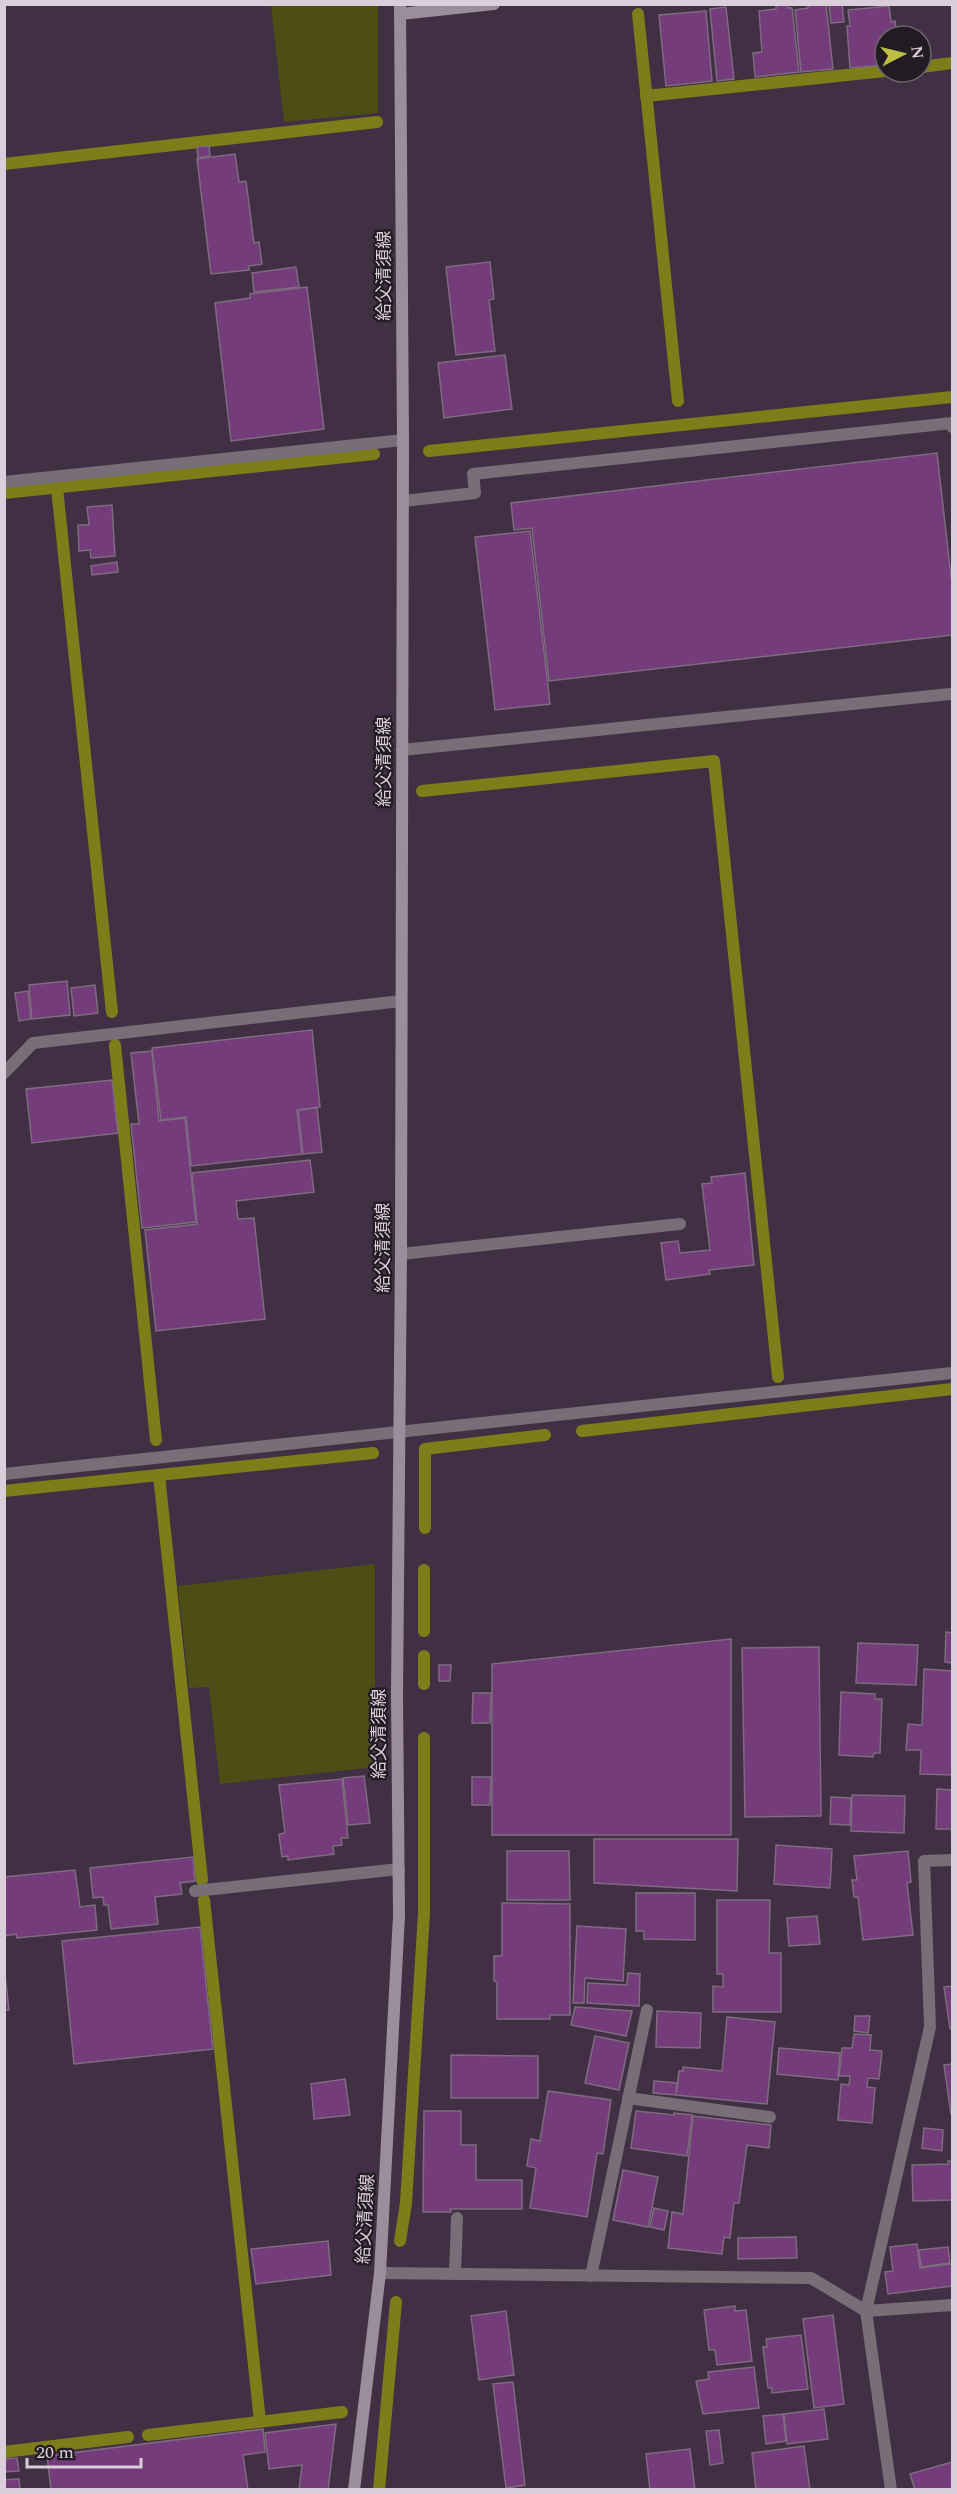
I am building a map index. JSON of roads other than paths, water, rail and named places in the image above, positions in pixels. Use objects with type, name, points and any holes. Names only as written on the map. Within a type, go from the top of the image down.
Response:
[{"type":"main road","points":[[400,9],[494,4]]},
{"type":"main road","name":"給父清須線","points":[[354,2490],[380,2273],[399,1916],[397,1695],[403,501],[400,9]]},
{"type":"street","points":[[403,501],[475,493],[473,474],[952,423],[952,427]]},
{"type":"street","points":[[4,482],[403,440]]},
{"type":"street","points":[[402,750],[950,694]]},
{"type":"street","points":[[4,1073],[33,1043],[401,1001]]},
{"type":"street","points":[[401,1254],[680,1224]]},
{"type":"street","points":[[4,1474],[952,1373]]},
{"type":"street","points":[[891,2490],[866,2311],[930,2027],[924,1860],[952,1860]]},
{"type":"street","points":[[195,1891],[399,1869]]},
{"type":"street","points":[[591,2276],[647,2010]]},
{"type":"street","points":[[628,2098],[770,2117]]},
{"type":"street","points":[[455,2274],[457,2218]]},
{"type":"street","points":[[380,2273],[810,2278],[866,2311],[952,2305]]},
{"type":"waterway","points":[[638,14],[678,401]]},
{"type":"waterway","points":[[933,65],[952,63]]},
{"type":"waterway","points":[[646,96],[873,72]]},
{"type":"waterway","points":[[4,164],[377,122]]},
{"type":"waterway","points":[[429,451],[952,397]]},
{"type":"waterway","points":[[4,493],[374,454]]},
{"type":"waterway","points":[[57,488],[112,1012]]},
{"type":"waterway","points":[[422,791],[714,761],[778,1377]]},
{"type":"waterway","points":[[115,1045],[156,1440]]},
{"type":"waterway","points":[[582,1431],[952,1389]]},
{"type":"waterway","points":[[425,1528],[425,1449],[545,1435]]},
{"type":"waterway","points":[[4,1491],[373,1453]]},
{"type":"waterway","points":[[159,1475],[202,1880]]},
{"type":"waterway","points":[[424,1570],[424,1631]]},
{"type":"waterway","points":[[424,1656],[424,1684]]},
{"type":"waterway","points":[[400,2241],[406,2203],[424,1912],[424,1738]]},
{"type":"waterway","points":[[204,1900],[260,2421]]},
{"type":"waterway","points":[[379,2490],[396,2302]]},
{"type":"waterway","points":[[148,2435],[342,2412]]},
{"type":"waterway","points":[[4,2452],[128,2437]]}]
